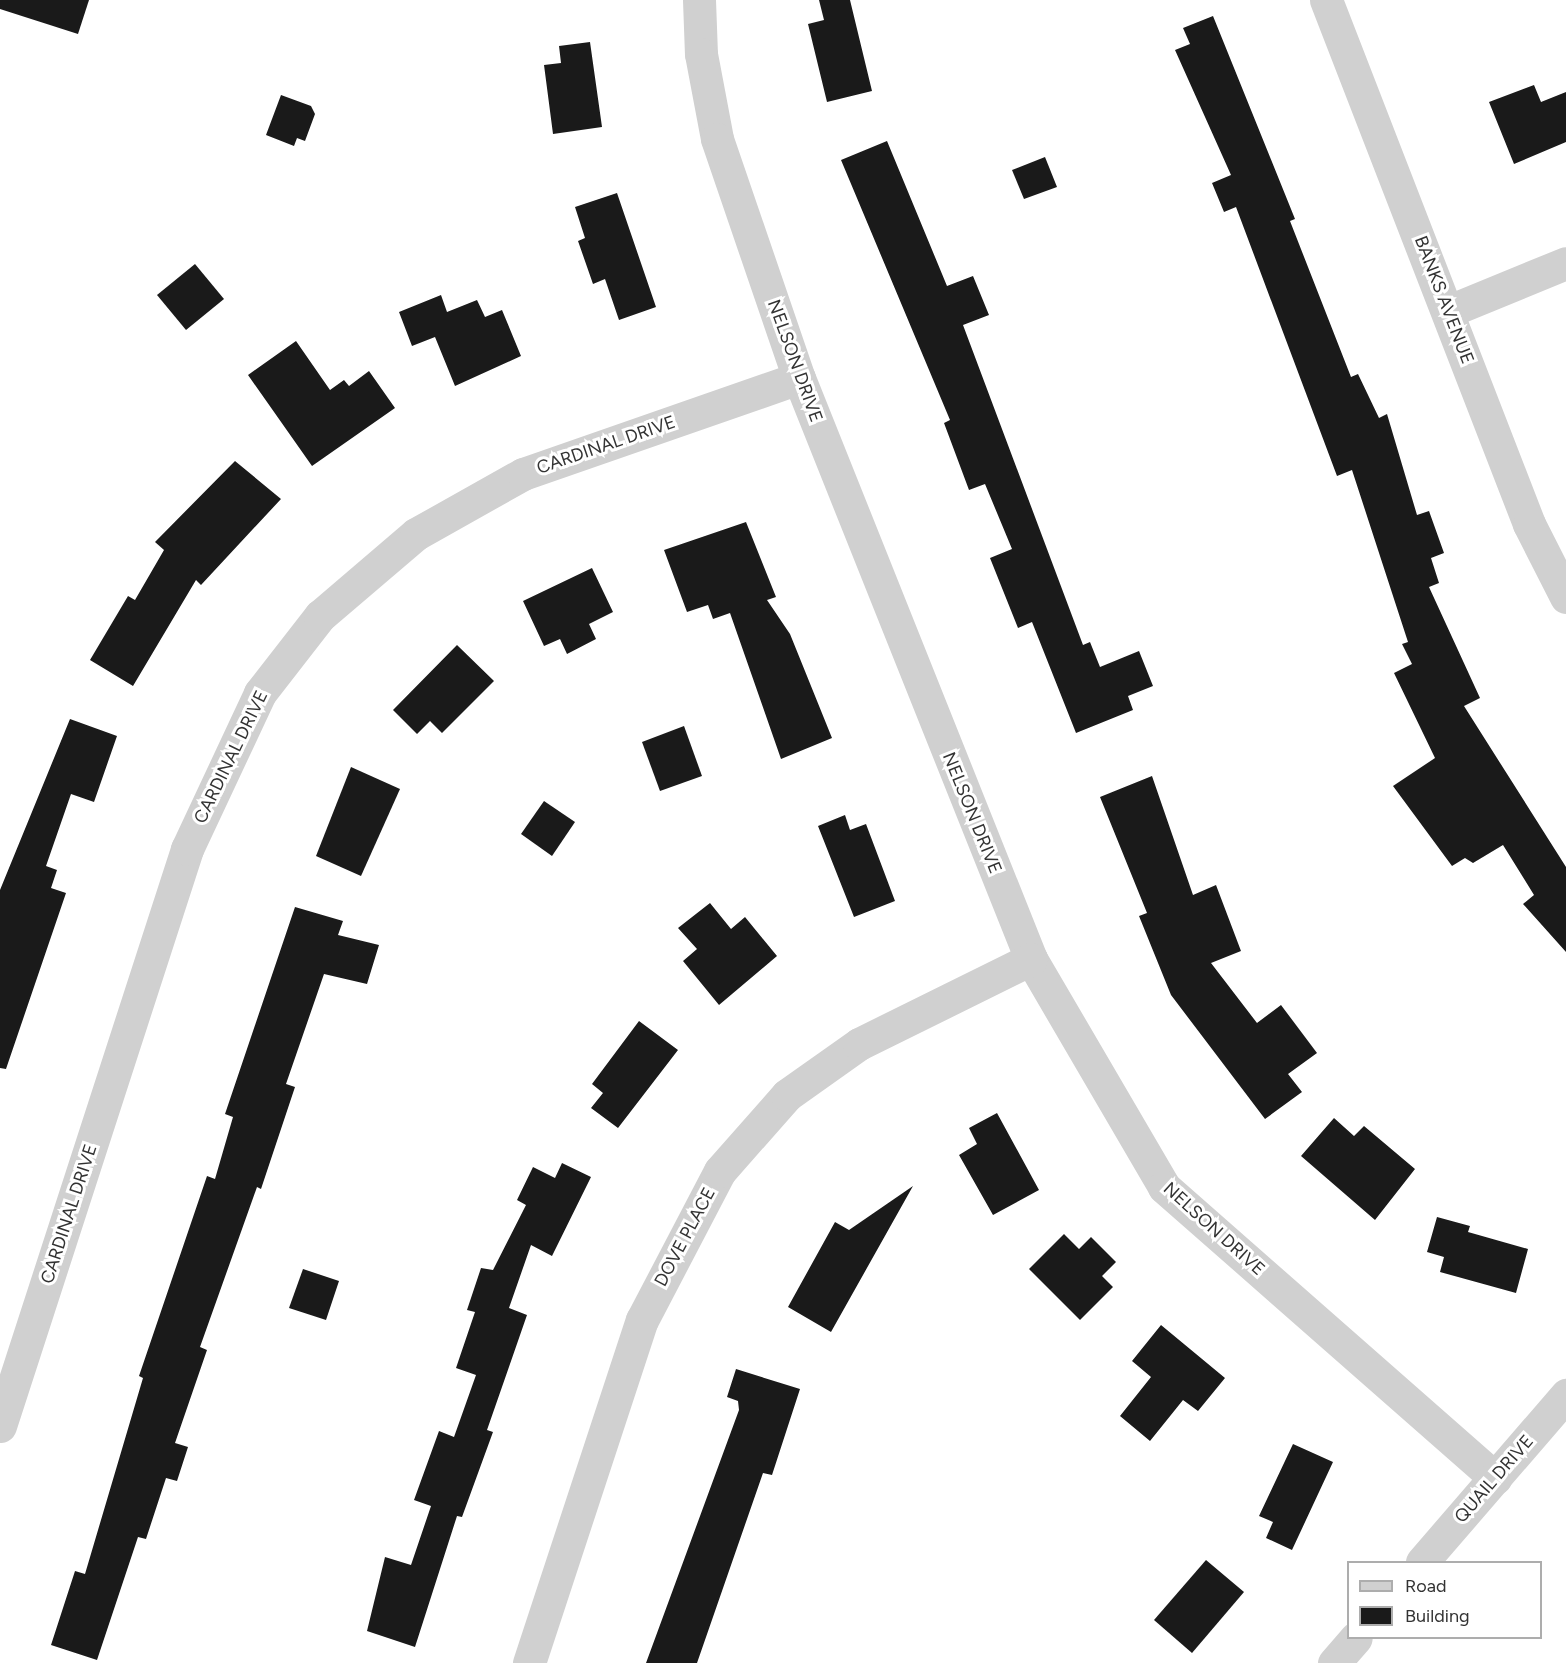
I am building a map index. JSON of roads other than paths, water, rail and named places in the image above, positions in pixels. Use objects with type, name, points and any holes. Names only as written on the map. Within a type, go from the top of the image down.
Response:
[{"type":"street","name":"NELSON DRIVE","points":[[699,0],[701,54],[717,139],[799,378],[1031,960],[1164,1186],[1495,1478]]},
{"type":"street","name":"BANKS AVENUE","points":[[1326,0],[1449,311],[1529,524],[1566,597]]},
{"type":"street","points":[[1449,311],[1566,263]]},
{"type":"street","name":"CARDINAL DRIVE","points":[[0,1426],[187,849],[260,693],[320,616],[416,534],[523,474],[799,378]]},
{"type":"street","name":"DOVE PLACE","points":[[529,1663],[642,1320],[720,1171],[787,1095],[859,1044],[1031,960]]},
{"type":"street","name":"QUAIL DRIVE","points":[[1424,1561],[1566,1395]]},
{"type":"street","points":[[1334,1663],[1355,1639]]}]
